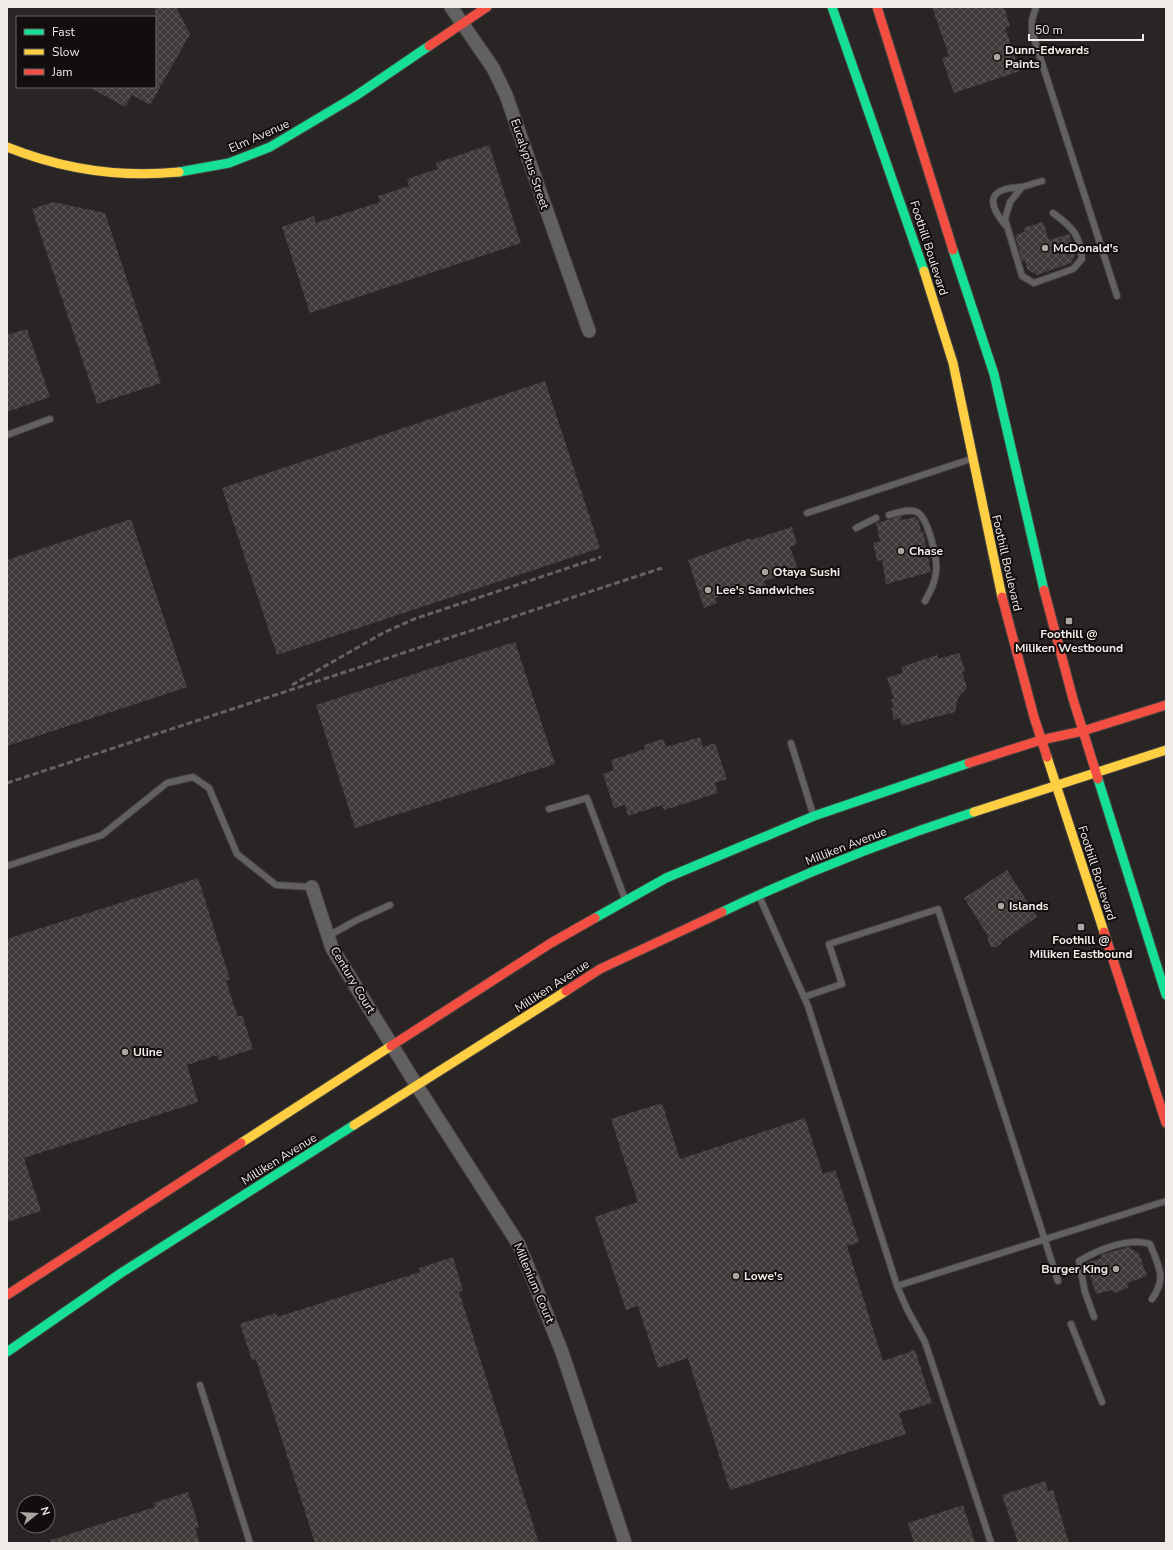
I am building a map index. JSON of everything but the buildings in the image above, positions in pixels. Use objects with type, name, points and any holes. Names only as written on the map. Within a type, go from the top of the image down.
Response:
[{"type":"main road","name":"Elm Avenue","points":[[7,147],[24,154],[73,168],[106,173],[160,174],[229,163],[260,151],[287,138],[344,105],[487,7]]},
{"type":"main road","name":"Foothill Boulevard","points":[[832,7],[913,235],[953,363],[1000,591],[1041,740],[1166,1123]]},
{"type":"main road","name":"Foothill Boulevard","points":[[877,7],[994,374],[1015,459],[1047,604],[1083,731],[1166,995]]},
{"type":"main road","points":[[7,1295],[552,943],[666,878],[814,816],[945,770],[1041,740],[1083,731],[1166,705]]},
{"type":"main road","name":"Milliken Avenue","points":[[7,1352],[121,1273],[600,969],[759,894],[836,862],[940,823],[1166,750]]},
{"type":"street","name":"Eucalyptus Street","points":[[451,7],[493,68],[506,95],[559,250],[589,331]]},
{"type":"street","name":"Century Court","points":[[312,887],[332,948],[392,1046]]},
{"type":"street","name":"Millenium Court","points":[[392,1046],[519,1245],[562,1352],[625,1543]]},
{"type":"lane","points":[[1036,7],[1032,20],[1032,32],[1117,296]]},
{"type":"lane","points":[[1007,227],[994,212],[993,202],[997,193],[1007,187],[1022,187],[1042,181]]},
{"type":"lane","points":[[1022,187],[1010,202],[1005,219],[1022,276],[1034,283],[1073,269],[1082,259],[1081,244],[1076,234],[1068,224],[1053,213]]},
{"type":"lane","points":[[7,435],[50,419]]},
{"type":"lane","points":[[807,513],[972,458]]},
{"type":"lane","points":[[889,515],[906,511],[916,511],[924,519],[935,557],[936,572],[932,588],[925,601]]},
{"type":"lane","points":[[856,528],[876,518]]},
{"type":"lane","points":[[791,743],[814,816]]},
{"type":"lane","points":[[7,866],[102,835],[167,783],[193,777],[209,788],[237,854],[276,886],[312,887]]},
{"type":"lane","points":[[549,809],[587,798],[626,901]]},
{"type":"lane","points":[[759,894],[804,997],[897,1286],[907,1309],[925,1342],[991,1543]]},
{"type":"lane","points":[[328,936],[357,920],[390,905]]},
{"type":"lane","points":[[804,997],[842,984],[829,944],[938,909],[1058,1282]]},
{"type":"lane","points":[[897,1286],[1166,1201]]},
{"type":"lane","points":[[1094,1317],[1085,1292],[1079,1261],[1088,1256],[1127,1243],[1141,1241],[1150,1244],[1160,1274],[1160,1287],[1152,1299]]},
{"type":"lane","points":[[1071,1324],[1102,1402]]},
{"type":"lane","points":[[200,1385],[250,1543]]},
{"type":"railway","points":[[292,685],[383,633],[414,619],[601,557]]},
{"type":"railway","points":[[7,783],[662,568]]},
{"type":"traffic: fast","points":[[832,7],[924,271]]},
{"type":"traffic: fast","points":[[179,172],[229,163],[270,147],[354,97],[429,46]]},
{"type":"traffic: fast","points":[[953,250],[994,374],[1044,590]]},
{"type":"traffic: fast","points":[[595,918],[666,878],[814,816],[969,763]]},
{"type":"traffic: fast","points":[[1098,779],[1166,995]]},
{"type":"traffic: fast","points":[[722,912],[846,858],[974,812]]},
{"type":"traffic: fast","points":[[7,1352],[121,1273],[354,1125]]},
{"type":"traffic: slow","points":[[7,147],[49,161],[91,170],[135,174],[179,172]]},
{"type":"traffic: slow","points":[[924,271],[953,363],[1002,597]]},
{"type":"traffic: slow","points":[[974,812],[1166,750]]},
{"type":"traffic: slow","points":[[1047,757],[1104,932]]},
{"type":"traffic: slow","points":[[354,1125],[566,991]]},
{"type":"traffic: slow","points":[[241,1143],[391,1046]]},
{"type":"traffic: jam","points":[[429,46],[487,7]]},
{"type":"traffic: jam","points":[[877,7],[953,250]]},
{"type":"traffic: jam","points":[[1044,590],[1073,699],[1098,779]]},
{"type":"traffic: jam","points":[[1002,597],[1034,717],[1047,757]]},
{"type":"traffic: jam","points":[[969,763],[1041,740],[1083,731],[1166,705]]},
{"type":"traffic: jam","points":[[566,991],[600,969],[722,912]]},
{"type":"traffic: jam","points":[[391,1046],[551,943],[595,918]]},
{"type":"traffic: jam","points":[[1104,932],[1166,1123]]},
{"type":"traffic: jam","points":[[7,1295],[241,1143]]},
{"type":"place","name":"Dunn-Edwards Paints","points":[[997,57]]},
{"type":"place","name":"McDonald's","points":[[1045,248]]},
{"type":"place","name":"Chase","points":[[901,551]]},
{"type":"place","name":"Otaya Sushi","points":[[765,572]]},
{"type":"place","name":"Lee's Sandwiches","points":[[708,590]]},
{"type":"place","name":"Foothill @ Miliken Westbound","points":[[1069,621]]},
{"type":"place","name":"Islands","points":[[1001,906]]},
{"type":"place","name":"Foothill @ Miliken Eastbound","points":[[1081,927]]},
{"type":"place","name":"Uline","points":[[125,1052]]},
{"type":"place","name":"Burger King","points":[[1116,1269]]},
{"type":"place","name":"Lowe's","points":[[736,1276]]}]
